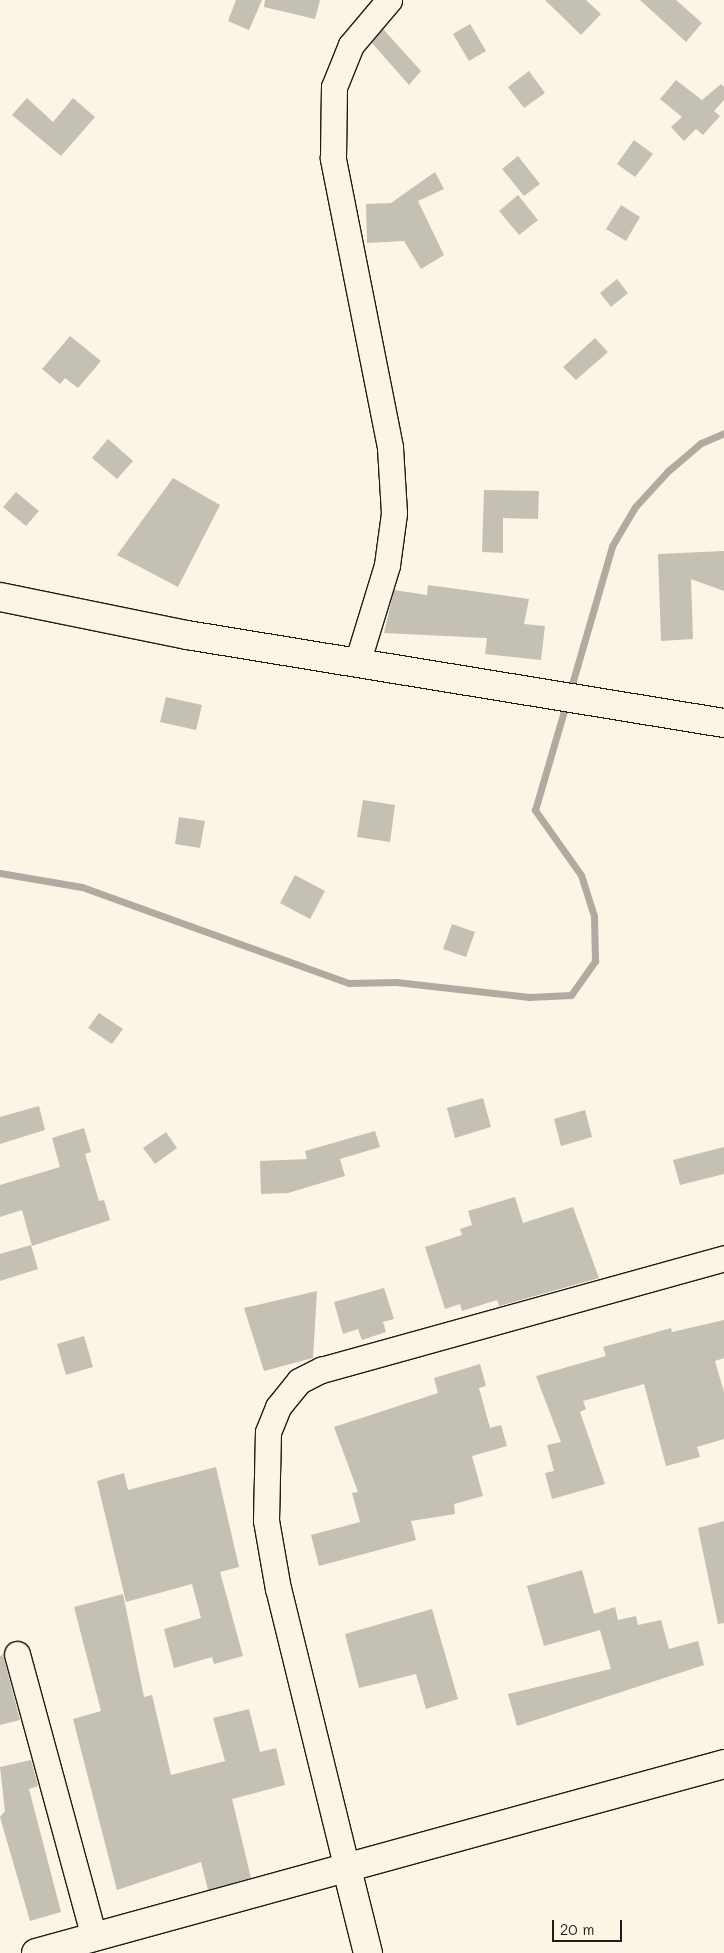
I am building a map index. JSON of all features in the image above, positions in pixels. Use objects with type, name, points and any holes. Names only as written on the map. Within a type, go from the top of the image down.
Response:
[{"type":"street","points":[[358,660],[387,565],[394,513],[390,447],[333,158],[334,87],[350,45],[390,0]]},
{"type":"street","points":[[0,597],[187,635],[358,660],[724,723]]},
{"type":"street","points":[[368,1953],[278,1589],[266,1520],[268,1432],[278,1407],[299,1381],[320,1370],[724,1258]]},
{"type":"street","points":[[17,1654],[94,1937]]},
{"type":"street","points":[[36,1953],[724,1764]]},
{"type":"building","points":[[236,0],[262,0],[249,30],[228,21]]},
{"type":"building","points":[[265,0],[320,0],[315,19],[264,7]]},
{"type":"building","points":[[545,0],[586,0],[601,14],[581,35]]},
{"type":"building","points":[[640,0],[676,0],[702,23],[686,42]]},
{"type":"building","points":[[470,24],[486,51],[469,61],[453,34]]},
{"type":"building","points":[[383,29],[421,71],[409,85],[372,43]]},
{"type":"building","points":[[529,71],[545,93],[524,108],[508,87]]},
{"type":"building","points":[[676,80],[702,100],[721,84],[724,87],[724,100],[714,111],[720,116],[703,135],[696,129],[684,141],[671,127],[682,117],[660,99]]},
{"type":"building","points":[[27,98],[53,122],[73,98],[95,117],[61,156],[12,115]]},
{"type":"building","points":[[634,140],[653,154],[635,177],[617,164]]},
{"type":"building","points":[[518,156],[540,184],[524,196],[502,169]]},
{"type":"building","points":[[435,172],[444,189],[418,201],[444,255],[421,269],[404,241],[367,243],[366,204],[391,203]]},
{"type":"building","points":[[518,195],[538,220],[519,235],[499,211]]},
{"type":"building","points":[[621,205],[640,217],[626,241],[606,229]]},
{"type":"building","points":[[617,279],[628,293],[611,307],[600,293]]},
{"type":"building","points":[[70,336],[101,361],[78,388],[65,378],[60,384],[42,369]]},
{"type":"building","points":[[595,338],[608,352],[576,380],[563,367]]},
{"type":"building","points":[[108,439],[133,461],[117,479],[92,458]]},
{"type":"building","points":[[173,478],[220,505],[178,587],[117,555]]},
{"type":"building","points":[[484,490],[539,491],[538,519],[503,518],[503,553],[482,552]]},
{"type":"building","points":[[16,492],[39,511],[26,526],[3,507]]},
{"type":"building","points":[[724,551],[724,591],[691,579],[693,639],[661,641],[658,554]]},
{"type":"building","points":[[428,585],[529,599],[524,624],[545,626],[541,660],[485,654],[487,638],[384,633],[394,590],[427,595]]},
{"type":"building","points":[[166,697],[202,705],[196,730],[160,722]]},
{"type":"building","points":[[363,800],[395,805],[390,842],[357,837]]},
{"type":"building","points":[[179,817],[205,821],[200,848],[175,844]]},
{"type":"building","points":[[295,875],[325,891],[310,919],[280,903]]},
{"type":"building","points":[[452,924],[475,932],[466,957],[443,949]]},
{"type":"building","points":[[99,1013],[123,1029],[112,1044],[88,1028]]},
{"type":"building","points":[[483,1098],[491,1127],[455,1138],[447,1108]]},
{"type":"building","points":[[39,1106],[45,1130],[0,1144],[0,1117]]},
{"type":"building","points":[[585,1110],[592,1137],[561,1146],[554,1119]]},
{"type":"building","points":[[84,1128],[91,1152],[85,1154],[99,1201],[104,1200],[110,1220],[32,1246],[22,1210],[0,1217],[0,1185],[60,1167],[52,1138]]},
{"type":"building","points":[[375,1131],[380,1147],[340,1159],[345,1176],[288,1193],[261,1194],[260,1161],[307,1159],[305,1151]]},
{"type":"building","points":[[166,1132],[177,1148],[155,1164],[143,1148]]},
{"type":"building","points":[[724,1147],[724,1174],[680,1185],[673,1160]]},
{"type":"building","points":[[515,1197],[523,1223],[573,1207],[599,1278],[499,1306],[497,1300],[462,1311],[460,1304],[445,1309],[425,1247],[462,1235],[460,1229],[472,1225],[468,1211]]},
{"type":"building","points":[[31,1245],[38,1269],[0,1281],[0,1254]]},
{"type":"building","points":[[384,1288],[394,1319],[383,1322],[386,1332],[362,1340],[358,1329],[343,1334],[334,1302]]},
{"type":"building","points":[[317,1291],[313,1358],[264,1371],[244,1308]]},
{"type":"building","points":[[724,1320],[724,1358],[715,1361],[724,1392],[724,1439],[697,1447],[700,1457],[666,1466],[644,1384],[583,1401],[586,1409],[580,1412],[605,1484],[552,1499],[545,1473],[554,1471],[547,1445],[561,1442],[536,1376],[606,1356],[603,1347],[671,1328],[672,1332]]},
{"type":"building","points":[[84,1336],[93,1367],[66,1375],[57,1344]]},
{"type":"building","points":[[480,1364],[486,1386],[479,1388],[490,1428],[501,1425],[507,1446],[472,1456],[483,1496],[454,1504],[455,1514],[411,1521],[416,1540],[319,1566],[311,1535],[360,1522],[352,1493],[358,1492],[334,1427],[438,1393],[434,1378]]},
{"type":"building","points":[[216,1467],[239,1567],[220,1572],[243,1656],[214,1664],[212,1657],[174,1668],[164,1629],[201,1618],[192,1584],[126,1602],[97,1481],[124,1473],[128,1490]]},
{"type":"building","points":[[724,1521],[724,1623],[718,1624],[698,1528]]},
{"type":"building","points":[[582,1570],[594,1614],[615,1607],[618,1620],[636,1616],[638,1625],[661,1620],[669,1649],[698,1641],[704,1665],[517,1726],[508,1694],[611,1669],[600,1630],[544,1646],[527,1586]]},
{"type":"building","points":[[123,1594],[144,1697],[152,1695],[171,1775],[225,1761],[213,1718],[249,1709],[260,1752],[276,1748],[285,1785],[232,1799],[251,1878],[208,1890],[201,1862],[117,1890],[73,1719],[101,1711],[74,1607]]},
{"type":"building","points":[[432,1609],[458,1699],[426,1709],[416,1674],[359,1688],[345,1634]]},
{"type":"building","points":[[3,1655],[20,1720],[0,1725],[0,1656]]},
{"type":"building","points":[[31,1760],[38,1786],[29,1789],[61,1912],[30,1921],[0,1817],[5,1811],[0,1767]]},
{"type":"waterway","points":[[570,691],[612,546],[635,507],[668,471],[701,443],[724,433]]},
{"type":"waterway","points":[[0,873],[82,887],[349,983],[396,982],[529,997],[571,995],[595,961],[594,916],[581,875],[535,810],[566,704]]}]
